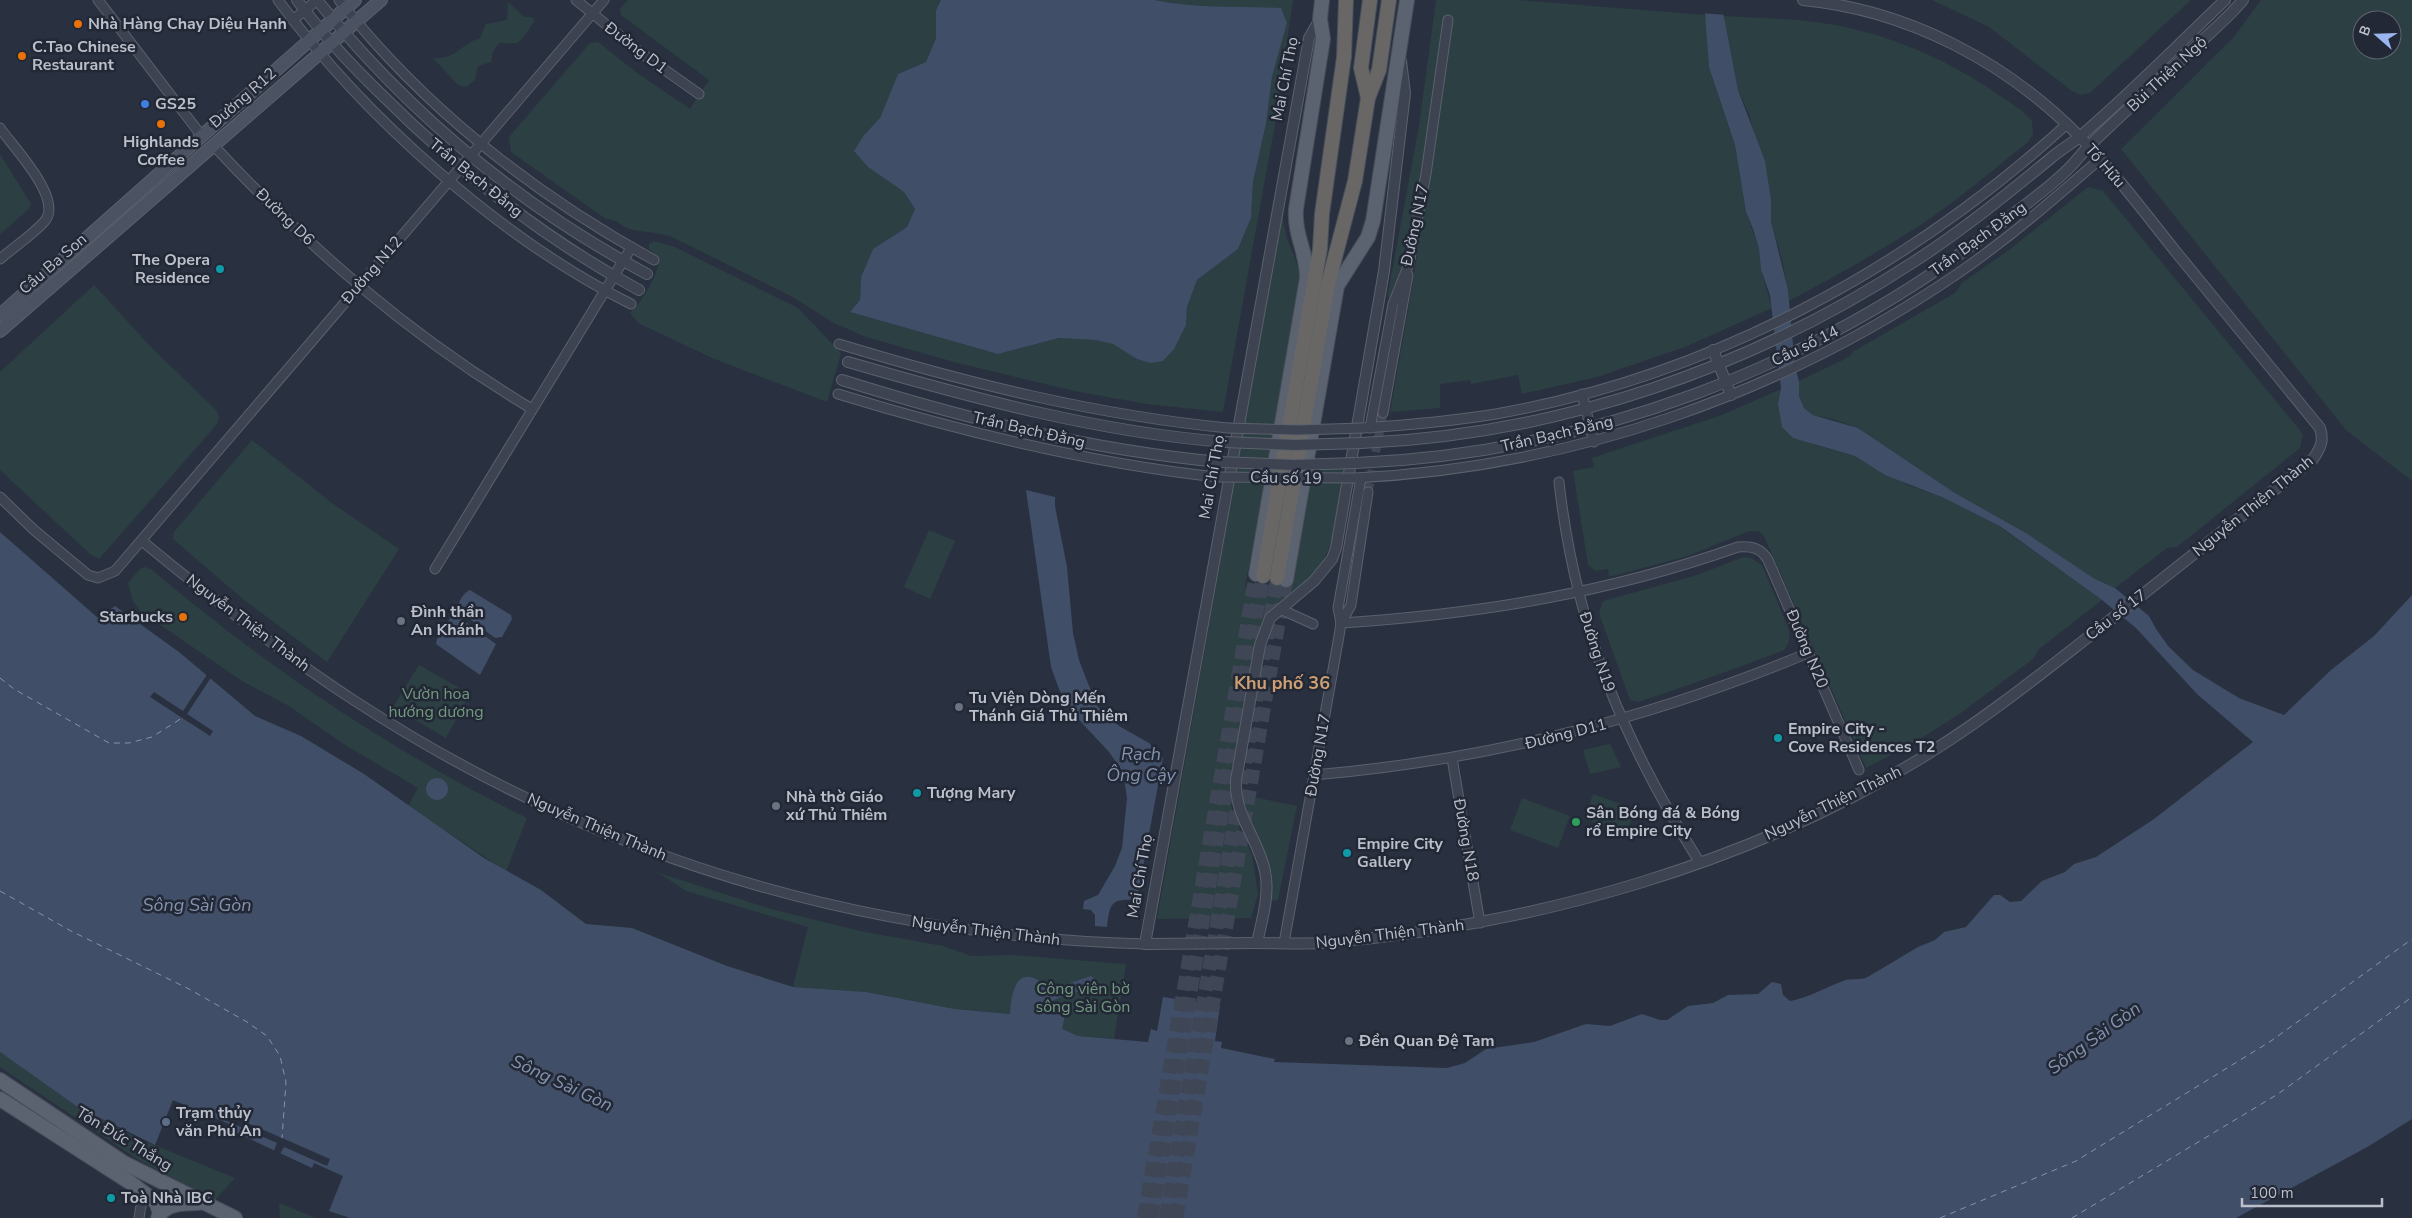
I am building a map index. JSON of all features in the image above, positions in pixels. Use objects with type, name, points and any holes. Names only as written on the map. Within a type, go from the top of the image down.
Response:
[{"type":"highway","name":"Mai Chí Thọ","points":[[1259,575],[1320,249],[1326,179],[1344,56],[1346,0]]},
{"type":"highway","points":[[1368,98],[1361,68],[1370,0]]},
{"type":"highway","points":[[1282,579],[1328,284],[1355,181],[1368,98],[1379,70],[1389,0]]},
{"type":"main road","name":"Đường R12","points":[[122,216],[214,146],[381,0]]},
{"type":"main road","name":"Mai Chí Thọ","points":[[1259,575],[1307,278],[1307,260],[1295,223],[1323,39],[1320,19],[1322,0]]},
{"type":"main road","points":[[1282,579],[1337,286],[1368,237],[1373,222],[1407,0]]},
{"type":"main road","name":"Đường R12","points":[[122,216],[201,135],[333,20],[346,3]]},
{"type":"main road","name":"Cầu Ba Son","points":[[0,315],[122,216]]},
{"type":"main road","name":"Cầu Ba Son","points":[[0,331],[122,216]]},
{"type":"main road","name":"Tôn Đức Thắng","points":[[0,1080],[124,1163],[202,1204],[235,1218]]},
{"type":"main road","name":"Tôn Đức Thắng","points":[[0,1099],[140,1190],[156,1202],[159,1215]]},
{"type":"main road","points":[[159,1215],[178,1204],[202,1204]]},
{"type":"street","points":[[98,0],[201,135]]},
{"type":"street","points":[[278,0],[308,41],[385,122],[449,180],[529,241],[605,290],[631,304]]},
{"type":"street","points":[[297,0],[320,31]]},
{"type":"street","name":"Đường D1","points":[[576,0],[641,53],[699,94]]},
{"type":"street","name":"Đường N12","points":[[142,541],[604,0]]},
{"type":"street","name":"Tố Hữu","points":[[1803,0],[1832,4],[1886,17],[1957,45],[2020,84],[2067,124],[2100,159],[2320,428],[2322,443]]},
{"type":"street","name":"Bùi Thiện Ngộ","points":[[2080,137],[2225,0]]},
{"type":"street","name":"Bùi Thiện Ngộ","points":[[2089,146],[2243,0]]},
{"type":"street","points":[[295,23],[305,10],[319,3],[333,20]]},
{"type":"street","points":[[346,3],[356,21],[404,72],[481,143],[562,205],[631,248],[654,260]]},
{"type":"street","name":"Mai Chí Thọ","points":[[1145,944],[1309,38],[1320,19]]},
{"type":"street","name":"Trần Bạch Đằng","points":[[333,20],[414,104],[470,155],[546,213],[647,274]]},
{"type":"street","name":"Đường N17","points":[[1367,428],[1393,304],[1409,264],[1426,174],[1448,20]]},
{"type":"street","name":"Trần Bạch Đằng","points":[[320,31],[394,107],[460,167],[537,226],[639,290]]},
{"type":"street","points":[[1257,943],[1267,889],[1265,870],[1237,802],[1236,780],[1263,633],[1270,618],[1314,581],[1332,559],[1336,548],[1384,271],[1405,93],[1400,49]]},
{"type":"street","name":"Cầu số 14","points":[[1367,428],[1470,418],[1582,394],[1663,369],[1736,341],[1843,288],[1908,248],[2013,171],[2067,124]]},
{"type":"street","points":[[0,128],[44,188],[50,206],[46,221],[0,259]]},
{"type":"street","name":"Trần Bạch Đằng","points":[[1850,301],[1916,260],[1985,211],[2052,156],[2080,137]]},
{"type":"street","name":"Đường D6","points":[[214,146],[274,208],[359,286],[417,333],[532,409]]},
{"type":"street","name":"Trần Bạch Đằng","points":[[1858,319],[1927,277],[1987,235],[2066,172],[2089,146]]},
{"type":"street","name":"Cầu số 14","points":[[1594,442],[1660,422],[1756,385],[1864,332],[1934,289],[2014,232],[2100,159]]},
{"type":"street","points":[[435,569],[631,248]]},
{"type":"street","points":[[1908,248],[1916,260]]},
{"type":"street","points":[[1383,413],[1409,264]]},
{"type":"street","points":[[1927,277],[1934,289]]},
{"type":"street","name":"Cầu số 14","points":[[1742,354],[1850,301]]},
{"type":"street","name":"Cầu số 14","points":[[1750,372],[1858,319]]},
{"type":"street","points":[[839,344],[1021,394],[1107,413],[1228,428],[1298,430],[1367,428]]},
{"type":"street","points":[[1713,350],[1731,395]]},
{"type":"street","name":"Trần Bạch Đằng","points":[[1361,443],[1475,431],[1585,408],[1661,385],[1742,354]]},
{"type":"street","name":"Trần Bạch Đằng","points":[[848,362],[1018,408],[1110,428],[1225,442]]},
{"type":"street","name":"Trần Bạch Đằng","points":[[1356,464],[1427,458],[1492,449],[1590,427],[1637,414],[1750,372]]},
{"type":"street","name":"Trần Bạch Đằng","points":[[842,380],[1013,427],[1113,449],[1220,462]]},
{"type":"street","name":"Cầu số 19","points":[[838,394],[1009,441],[1114,464],[1218,477],[1358,478],[1463,468],[1594,442]]},
{"type":"street","points":[[1018,408],[1021,394]]},
{"type":"street","points":[[1582,394],[1594,442]]},
{"type":"street","points":[[1207,441],[1210,426]]},
{"type":"street","points":[[1009,441],[1013,427]]},
{"type":"street","name":"Cầu số 19","points":[[1225,442],[1295,445],[1361,443]]},
{"type":"street","name":"Nguyễn Thiện Thành","points":[[2179,566],[2313,459],[2322,443]]},
{"type":"street","points":[[1201,475],[1203,460]]},
{"type":"street","name":"Cầu số 19","points":[[1220,462],[1294,465],[1356,464]]},
{"type":"street","name":"Đường N17","points":[[1284,943],[1341,623],[1338,608],[1358,478]]},
{"type":"street","name":"Đường N19","points":[[1559,482],[1569,552],[1578,593],[1598,658],[1622,720],[1651,781],[1700,863]]},
{"type":"street","points":[[1341,623],[1351,605],[1368,492]]},
{"type":"street","points":[[0,497],[34,530],[88,576],[98,578],[115,571],[142,541]]},
{"type":"street","name":"Nguyễn Thiện Thành","points":[[142,541],[287,654],[389,722],[491,779],[583,824],[624,841],[750,885],[880,917],[1012,936],[1145,944],[1317,943],[1357,940],[1480,922],[1584,900],[1700,863],[1795,824],[1902,769],[1976,723],[2054,664]]},
{"type":"street","name":"Đường N20","points":[[1578,593],[1669,570],[1738,547],[1752,547],[1765,554],[1859,770]]},
{"type":"street","name":"Cầu số 17","points":[[2054,664],[2179,566]]},
{"type":"street","points":[[1341,623],[1453,614],[1578,593]]},
{"type":"street","points":[[1280,609],[1313,624]]},
{"type":"street","name":"Đường D11","points":[[1314,774],[1393,767],[1537,742],[1622,720],[1707,693],[1808,653]]},
{"type":"street","name":"Đường N18","points":[[1452,758],[1480,922]]},
{"type":"street","points":[[139,1218],[142,1200],[140,1190]]},
{"type":"green space","points":[[628,0],[941,0],[936,10],[936,38],[926,62],[898,74],[880,118],[864,135],[868,167],[904,192],[915,209],[907,227],[873,249],[861,277],[860,300],[850,312],[998,354],[1059,338],[1095,340],[1113,344],[1138,359],[1150,363],[1186,325],[1187,307],[1197,280],[1238,249],[1251,218],[1253,182],[1266,124],[1272,77],[1287,23],[1253,7],[1219,8],[1180,5],[1155,0],[1293,0],[1275,124],[1223,412],[1147,404],[1074,391],[954,362],[866,337],[834,323],[791,296],[670,236],[627,228],[614,220],[606,219],[511,152],[509,137],[590,43],[598,42],[637,73],[690,109],[709,80],[621,15],[620,9]]},
{"type":"green space","points":[[1436,0],[1519,0],[1705,15],[1714,81],[1735,145],[1746,212],[1759,249],[1761,270],[1772,308],[1685,347],[1597,377],[1522,394],[1518,375],[1471,384],[1470,380],[1440,384],[1440,408],[1390,412],[1411,294],[1453,18],[1447,17],[1407,263],[1393,295],[1387,298],[1419,126]]},
{"type":"green space","points":[[1932,0],[2191,0],[2090,93],[2081,95],[2072,91],[1989,27]]},
{"type":"green space","points":[[2261,0],[2412,0],[2412,481],[2346,430],[2121,149],[2234,37]]},
{"type":"green space","points":[[508,2],[524,17],[532,17],[535,21],[516,43],[499,43],[493,52],[491,62],[478,66],[475,80],[466,87],[458,85],[433,58],[441,58],[453,54],[480,38],[486,24],[507,20]]},
{"type":"green space","points":[[1723,16],[1837,25],[1906,45],[1950,65],[2012,104],[2032,121],[2033,134],[2028,142],[1922,224],[1856,264],[1789,301],[1783,263],[1771,221],[1771,201],[1749,114],[1738,90]]},
{"type":"green space","points":[[0,154],[31,204],[29,209],[0,234]]},
{"type":"green space","points":[[2088,187],[2103,191],[2303,434],[2300,448],[2177,547],[2167,548],[2115,588],[2095,579],[2026,533],[1955,493],[1858,428],[1833,419],[1813,415],[1804,408],[1799,396],[1799,381],[1849,357],[1854,351],[1955,293],[1962,283],[2009,250]]},
{"type":"green space","points":[[1282,215],[1287,239],[1303,286],[1245,587],[1286,594],[1310,463],[1343,468],[1334,535],[1320,570],[1265,616],[1257,638],[1231,787],[1231,804],[1234,817],[1252,855],[1258,894],[1251,918],[1157,919]]},
{"type":"green space","points":[[654,241],[675,247],[798,308],[841,353],[827,402],[712,358],[638,323],[630,313],[645,294],[656,273],[660,258],[649,249],[649,244]]},
{"type":"green space","points":[[94,285],[150,346],[217,411],[219,418],[217,424],[99,559],[90,554],[0,470],[0,372]]},
{"type":"green space","points":[[1781,389],[1778,404],[1815,445],[1855,456],[1908,485],[1944,498],[2000,527],[2102,600],[2039,649],[2033,659],[1961,713],[1917,741],[1866,768],[1764,536],[1759,531],[1749,531],[1688,556],[1609,577],[1608,569],[1596,571],[1588,565],[1573,471],[1594,467],[1592,458],[1722,415]]},
{"type":"green space","points":[[252,440],[332,503],[399,549],[327,662],[243,599],[173,539],[174,532]]},
{"type":"green space","points":[[929,530],[955,541],[930,599],[904,587]]},
{"type":"green space","points":[[1744,557],[1751,558],[1762,565],[1789,630],[1789,640],[1784,650],[1638,702],[1630,700],[1599,613],[1603,601],[1694,576]]},
{"type":"green space","points":[[145,567],[151,569],[240,640],[331,705],[426,764],[527,818],[506,871],[408,806],[418,788],[342,743],[289,706],[242,681],[140,611],[133,601],[128,583],[140,569]]},
{"type":"green space","name":"Vườn hoa hướng dương","points":[[419,665],[470,694],[446,738],[393,707]]},
{"type":"green space","points":[[1610,744],[1621,767],[1590,774],[1583,750]]},
{"type":"green space","points":[[1593,794],[1635,809],[1626,834],[1584,819]]},
{"type":"green space","points":[[1244,795],[1297,806],[1278,900],[1271,901],[1272,873],[1244,808]]},
{"type":"green space","points":[[1522,798],[1570,816],[1558,848],[1510,830]]},
{"type":"green space","name":"Công viên bờ sông Sài Gòn","points":[[659,873],[771,909],[860,931],[943,946],[971,956],[1014,955],[1126,964],[1114,1039],[1078,1036],[1010,1014],[955,1009],[866,992],[793,987],[808,927],[686,891]]},
{"type":"green space","points":[[0,1052],[96,1120],[98,1117],[137,1138],[235,1178],[215,1200],[137,1159],[0,1067]]},
{"type":"green space","points":[[279,1203],[316,1218],[280,1218]]},
{"type":"water","points":[[941,0],[1155,0],[1202,6],[1281,8],[1287,23],[1272,77],[1266,124],[1253,182],[1251,218],[1238,249],[1197,280],[1187,307],[1186,325],[1174,349],[1163,361],[1150,363],[1137,359],[1113,344],[1095,340],[1059,338],[998,354],[850,312],[860,300],[861,277],[873,249],[907,227],[915,209],[904,192],[868,167],[854,151],[864,135],[880,118],[898,74],[926,62],[936,38],[936,10]]},
{"type":"water","name":"Sông Sài Gòn","points":[[1704,0],[1723,12],[1738,90],[1765,161],[1771,200],[1771,221],[1788,290],[1795,367],[1799,381],[1799,396],[1804,408],[1813,415],[1858,428],[1955,493],[2026,533],[2095,579],[2115,588],[2149,616],[2169,647],[2193,670],[2239,698],[2284,715],[2331,670],[2374,636],[2412,595],[2412,1119],[2369,1146],[2236,1218],[350,1218],[329,1211],[343,1176],[314,1163],[312,1168],[235,1132],[236,1127],[173,1100],[155,1145],[98,1117],[96,1120],[0,1052],[0,532],[98,618],[115,606],[179,652],[255,716],[301,736],[364,774],[484,858],[541,890],[586,924],[632,928],[727,966],[793,987],[866,992],[955,1009],[1010,1014],[1015,987],[1022,978],[1036,979],[1057,992],[1067,984],[1091,976],[1096,981],[1092,985],[1049,1003],[1065,1015],[1062,1029],[1078,1036],[1148,1042],[1151,1029],[1157,1031],[1163,997],[1220,1006],[1215,1041],[1222,1042],[1221,1048],[1275,1059],[1274,1062],[1447,1068],[1465,1063],[1486,1049],[1534,1042],[1586,1024],[1610,1026],[1642,1014],[1660,1020],[1667,1020],[1688,1006],[1713,1003],[1728,995],[1758,994],[1772,982],[1781,984],[1783,995],[1790,1001],[1797,1000],[1846,980],[1866,978],[1918,947],[1935,940],[1944,932],[1966,927],[1994,895],[2000,895],[2010,902],[2021,901],[2042,881],[2065,872],[2074,864],[2096,857],[2154,819],[2253,742],[2197,694],[2136,628],[2102,600],[2001,527],[1944,498],[1885,475],[1855,456],[1793,438],[1782,427],[1778,404],[1781,388],[1770,295],[1761,270],[1759,249],[1746,212],[1735,145],[1709,67]]},
{"type":"water","name":"Rạch Ông Cậy","points":[[1026,490],[1055,497],[1055,506],[1067,567],[1073,633],[1079,660],[1098,707],[1119,726],[1149,743],[1163,758],[1137,900],[1122,900],[1113,904],[1109,912],[1107,927],[1095,926],[1095,915],[1091,910],[1083,909],[1084,901],[1098,895],[1115,866],[1122,848],[1127,798],[1123,772],[1109,752],[1070,710],[1059,689],[1051,667]]},
{"type":"water","points":[[470,590],[511,615],[512,619],[502,637],[495,638],[458,610],[461,598]]},
{"type":"water","points":[[456,615],[496,644],[480,675],[436,644],[437,639],[451,617]]},
{"type":"water","points":[[437,778],[445,781],[448,789],[445,797],[437,800],[429,797],[426,789],[429,781]]},
{"type":"pier","points":[[1701,0],[1722,0],[1726,15],[1702,13]]},
{"type":"pier","points":[[208,673],[212,676],[187,714],[213,731],[210,736],[150,697],[154,692],[183,711]]},
{"type":"pier","points":[[220,1111],[330,1159],[327,1166],[284,1147],[279,1156],[273,1153],[277,1143],[218,1117]]},
{"type":"ferry route","points":[[0,678],[14,689],[109,743],[129,743],[152,737],[182,718]]},
{"type":"ferry route","points":[[0,891],[71,931],[189,989],[247,1022],[267,1036],[280,1056],[286,1082],[282,1138]]},
{"type":"ferry route","points":[[1940,1218],[2076,1161],[2271,1041],[2412,939]]},
{"type":"ferry route","points":[[2072,1218],[2278,1094],[2412,997]]},
{"type":"tunnel","points":[[1368,492],[1383,413]]},
{"type":"tunnel","points":[[1144,1218],[1256,574]]},
{"type":"tunnel","points":[[1151,1218],[1263,576]]},
{"type":"tunnel","points":[[1166,1218],[1277,578]]},
{"type":"tunnel","points":[[1176,1218],[1286,580]]},
{"type":"place","name":"Nhà Hàng Chay Diệu Hạnh","points":[[78,24]]},
{"type":"place","name":"C.Tao Chinese Restaurant","points":[[22,56]]},
{"type":"place","name":"GS25","points":[[145,104]]},
{"type":"place","name":"Highlands Coffee","points":[[161,124]]},
{"type":"place","name":"The Opera Residence","points":[[220,269]]},
{"type":"place","name":"Starbucks","points":[[183,617]]},
{"type":"place","name":"Đình thần An Khánh","points":[[401,621]]},
{"type":"place","name":"Tu Viện Dòng Mến Thánh Giá Thủ Thiêm","points":[[959,707]]},
{"type":"place","name":"Empire City - Cove Residences T2","points":[[1778,738]]},
{"type":"place","name":"Tượng Mary","points":[[917,793]]},
{"type":"place","name":"Nhà thờ Giáo xứ Thủ Thiêm","points":[[776,806]]},
{"type":"place","name":"Sân Bóng đá & Bóng rổ Empire City","points":[[1576,822]]},
{"type":"place","name":"Empire City Gallery","points":[[1347,853]]},
{"type":"place","name":"Đền Quan Đệ Tam","points":[[1349,1041]]},
{"type":"place","name":"Trạm thủy văn Phú An","points":[[166,1122]]},
{"type":"place","name":"Toà Nhà IBC","points":[[111,1198]]},
{"type":"district","name":"Khu phố 36","points":[[1282,683]]}]
